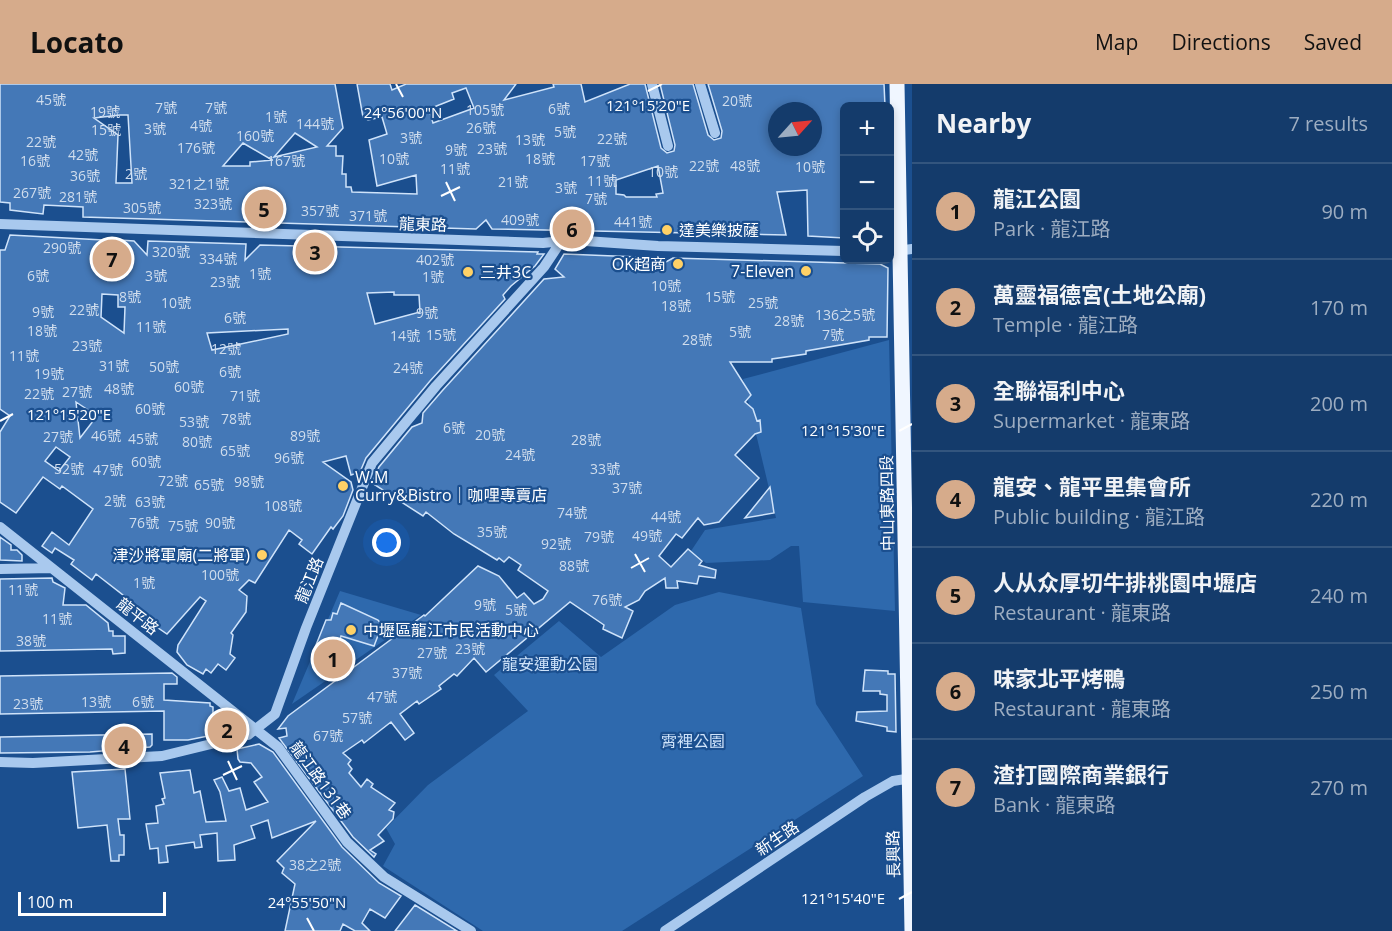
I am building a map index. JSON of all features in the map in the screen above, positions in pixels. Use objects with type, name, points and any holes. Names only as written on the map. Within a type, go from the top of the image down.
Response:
[{"type":"main road","name":"中山東路四段","points":[[897,84],[903,253],[911,778]]},
{"type":"main road","name":"長興路","points":[[911,778],[912,931]]},
{"type":"street","points":[[652,84],[668,146]]},
{"type":"street","points":[[700,84],[714,133]]},
{"type":"street","name":"龍東路","points":[[0,224],[145,231],[560,243],[571,240],[658,246],[840,251]]},
{"type":"street","name":"龍江路","points":[[0,762],[33,763],[162,756],[229,741],[257,730],[275,714],[372,463],[436,386],[544,267],[560,243]]},
{"type":"street","name":"龍平路","points":[[0,528],[257,730]]},
{"type":"street","points":[[0,569],[52,568]]},
{"type":"street","name":"龍江路131巷","points":[[257,730],[278,747],[357,852],[384,877],[471,931]]},
{"type":"street","name":"新生路","points":[[665,931],[865,797],[893,781],[911,778]]},
{"type":"green space","points":[[889,340],[895,611],[803,602],[799,546],[791,546],[770,560],[706,563],[691,551],[705,530],[776,518],[743,379]]},
{"type":"green space","points":[[340,591],[421,615],[292,704]]},
{"type":"green space","name":"霄裡公園","points":[[719,592],[801,608],[816,704],[863,776],[622,931],[483,931],[383,866],[395,844],[386,828],[428,785],[528,711],[494,675],[559,621],[601,657],[675,605]]},
{"type":"building","points":[[0,84],[335,84],[343,128],[327,146],[336,146],[336,156],[343,156],[342,174],[346,174],[346,187],[351,187],[352,192],[417,194],[416,175],[377,186],[369,140],[387,134],[382,117],[368,120],[363,117],[357,84],[390,84],[392,90],[406,84],[516,84],[504,100],[554,87],[553,84],[581,84],[585,102],[630,84],[645,84],[661,148],[667,153],[674,151],[675,145],[660,84],[693,84],[708,135],[714,140],[721,138],[722,131],[708,84],[884,84],[885,102],[840,102],[840,238],[808,236],[807,190],[777,192],[786,235],[492,229],[486,220],[476,229],[83,217],[83,207],[44,205],[43,214],[10,210],[10,203],[0,202]],"holes":[[[466,88],[474,108],[433,123],[429,109],[454,99],[452,93]],[[128,115],[132,183],[116,183],[118,135],[94,118]],[[295,133],[317,147],[274,157]],[[243,143],[273,160],[250,162],[250,166],[223,166]],[[658,166],[663,193],[656,194],[657,197],[626,197],[616,194],[616,180]]]},
{"type":"building","points":[[10,235],[103,240],[103,255],[120,254],[120,240],[134,241],[147,255],[148,241],[246,244],[245,260],[260,245],[538,252],[537,254],[544,254],[535,266],[511,286],[503,295],[505,299],[430,381],[366,458],[360,472],[351,475],[346,456],[323,462],[351,482],[353,490],[343,516],[333,529],[331,527],[312,554],[299,544],[302,540],[289,530],[255,583],[249,580],[239,590],[247,596],[246,612],[231,633],[233,635],[230,654],[235,658],[226,670],[218,664],[211,673],[206,669],[203,674],[187,665],[177,652],[178,645],[206,601],[200,597],[167,634],[132,610],[130,613],[122,607],[128,599],[96,574],[92,580],[71,564],[74,560],[55,548],[52,553],[42,546],[52,532],[69,545],[93,509],[62,486],[60,489],[43,477],[16,513],[0,502],[0,432],[10,416],[0,409],[0,250],[5,250]],"holes":[[[394,292],[394,295],[419,295],[420,312],[375,324],[367,293]],[[102,294],[118,295],[118,307],[125,307],[124,333],[101,317]],[[288,329],[288,334],[212,350],[207,333]],[[76,402],[97,416],[80,438]],[[56,447],[70,457],[59,471],[45,461]]]},
{"type":"building","points":[[564,254],[664,258],[666,262],[673,258],[880,264],[888,268],[887,337],[869,337],[869,340],[772,359],[772,362],[730,362],[751,395],[745,402],[753,409],[757,421],[760,420],[761,432],[755,434],[735,455],[759,478],[719,522],[704,525],[698,518],[682,538],[676,534],[659,556],[671,567],[688,549],[702,561],[699,565],[716,570],[715,578],[699,576],[697,584],[677,581],[678,588],[666,588],[665,578],[645,591],[639,600],[625,607],[633,611],[622,638],[603,629],[604,625],[570,602],[486,672],[474,658],[457,676],[454,674],[439,686],[441,689],[419,704],[417,701],[400,714],[414,733],[405,740],[391,722],[364,743],[362,740],[343,753],[351,760],[348,764],[352,769],[349,773],[361,787],[367,779],[373,784],[371,787],[395,803],[389,810],[394,812],[393,819],[378,835],[384,841],[370,850],[376,854],[374,857],[353,837],[279,738],[287,736],[286,728],[278,729],[288,716],[425,616],[478,566],[499,576],[517,598],[524,593],[534,604],[543,599],[548,591],[518,570],[521,565],[509,557],[504,562],[499,558],[497,560],[454,534],[426,512],[423,516],[372,483],[379,467],[412,427],[422,423],[423,413],[544,279],[564,277],[555,269]]},
{"type":"building","points":[[770,487],[774,513],[745,518]]},
{"type":"building","points":[[0,537],[11,545],[11,550],[17,550],[22,555],[22,561],[0,560]]},
{"type":"building","points":[[52,578],[53,582],[65,588],[63,605],[86,605],[108,623],[109,631],[113,631],[113,636],[125,636],[125,653],[113,654],[112,649],[0,651],[0,579]]},
{"type":"building","name":"中壢區龍江市民活動中心","points":[[341,603],[378,620],[382,625],[374,646],[341,636],[336,653],[316,645],[326,620],[331,620],[333,613],[337,614]]},
{"type":"building","points":[[865,670],[888,671],[888,674],[895,674],[896,732],[887,731],[887,727],[856,721],[857,712],[887,711],[887,695],[880,694],[880,691],[863,691]]},
{"type":"building","points":[[172,673],[177,677],[177,684],[164,684],[164,700],[210,703],[213,707],[213,720],[229,719],[239,727],[238,730],[188,740],[164,740],[164,711],[0,714],[0,676]]},
{"type":"building","points":[[152,734],[150,747],[90,752],[0,753],[0,737]]},
{"type":"building","points":[[259,744],[273,752],[342,847],[379,883],[401,896],[385,918],[370,909],[362,923],[370,931],[355,931],[343,924],[340,931],[285,931],[295,884],[282,873],[284,868],[277,861],[316,821],[272,838],[268,820],[251,826],[255,838],[234,845],[235,860],[218,861],[217,833],[200,835],[202,847],[195,848],[194,842],[166,846],[168,862],[159,863],[158,848],[150,849],[146,824],[158,823],[156,806],[164,804],[162,799],[165,798],[160,773],[190,770],[194,793],[200,791],[206,822],[226,821],[220,792],[214,780],[222,777],[229,791],[240,788],[246,810],[268,802],[254,782],[262,777],[251,763],[240,762],[238,759],[237,749]]},
{"type":"building","points":[[125,769],[130,819],[118,819],[120,835],[124,835],[124,855],[119,855],[119,861],[111,861],[107,825],[78,828],[72,772]]},
{"type":"building","points":[[415,905],[457,931],[395,931]]},
{"type":"place","name":"人从众厚切牛排桃園中壢店","points":[[264,209]]},
{"type":"place","name":"味家北平烤鴨","points":[[572,229]]},
{"type":"place","name":"達美樂披薩","points":[[667,230]]},
{"type":"place","name":"全聯福利中心","points":[[315,252]]},
{"type":"place","name":"渣打國際商業銀行","points":[[112,259]]},
{"type":"place","name":"OK超商","points":[[678,264]]},
{"type":"place","name":"7-Eleven","points":[[806,271]]},
{"type":"place","name":"三井3C","points":[[468,272]]},
{"type":"place","name":"W.M Curry&Bistro｜咖哩專賣店","points":[[343,486]]},
{"type":"place","name":"津沙將軍廟(二將軍)","points":[[262,555]]},
{"type":"place","name":"中壢區龍江市民活動中心","points":[[351,630]]},
{"type":"place","name":"龍江公園","points":[[333,659]]},
{"type":"place","name":"萬靈福德宮(土地公廟)","points":[[227,730]]},
{"type":"place","name":"龍安、龍平里集會所","points":[[124,746]]},
{"type":"park label","name":"龍安運動公園","points":[[550,664]]}]
